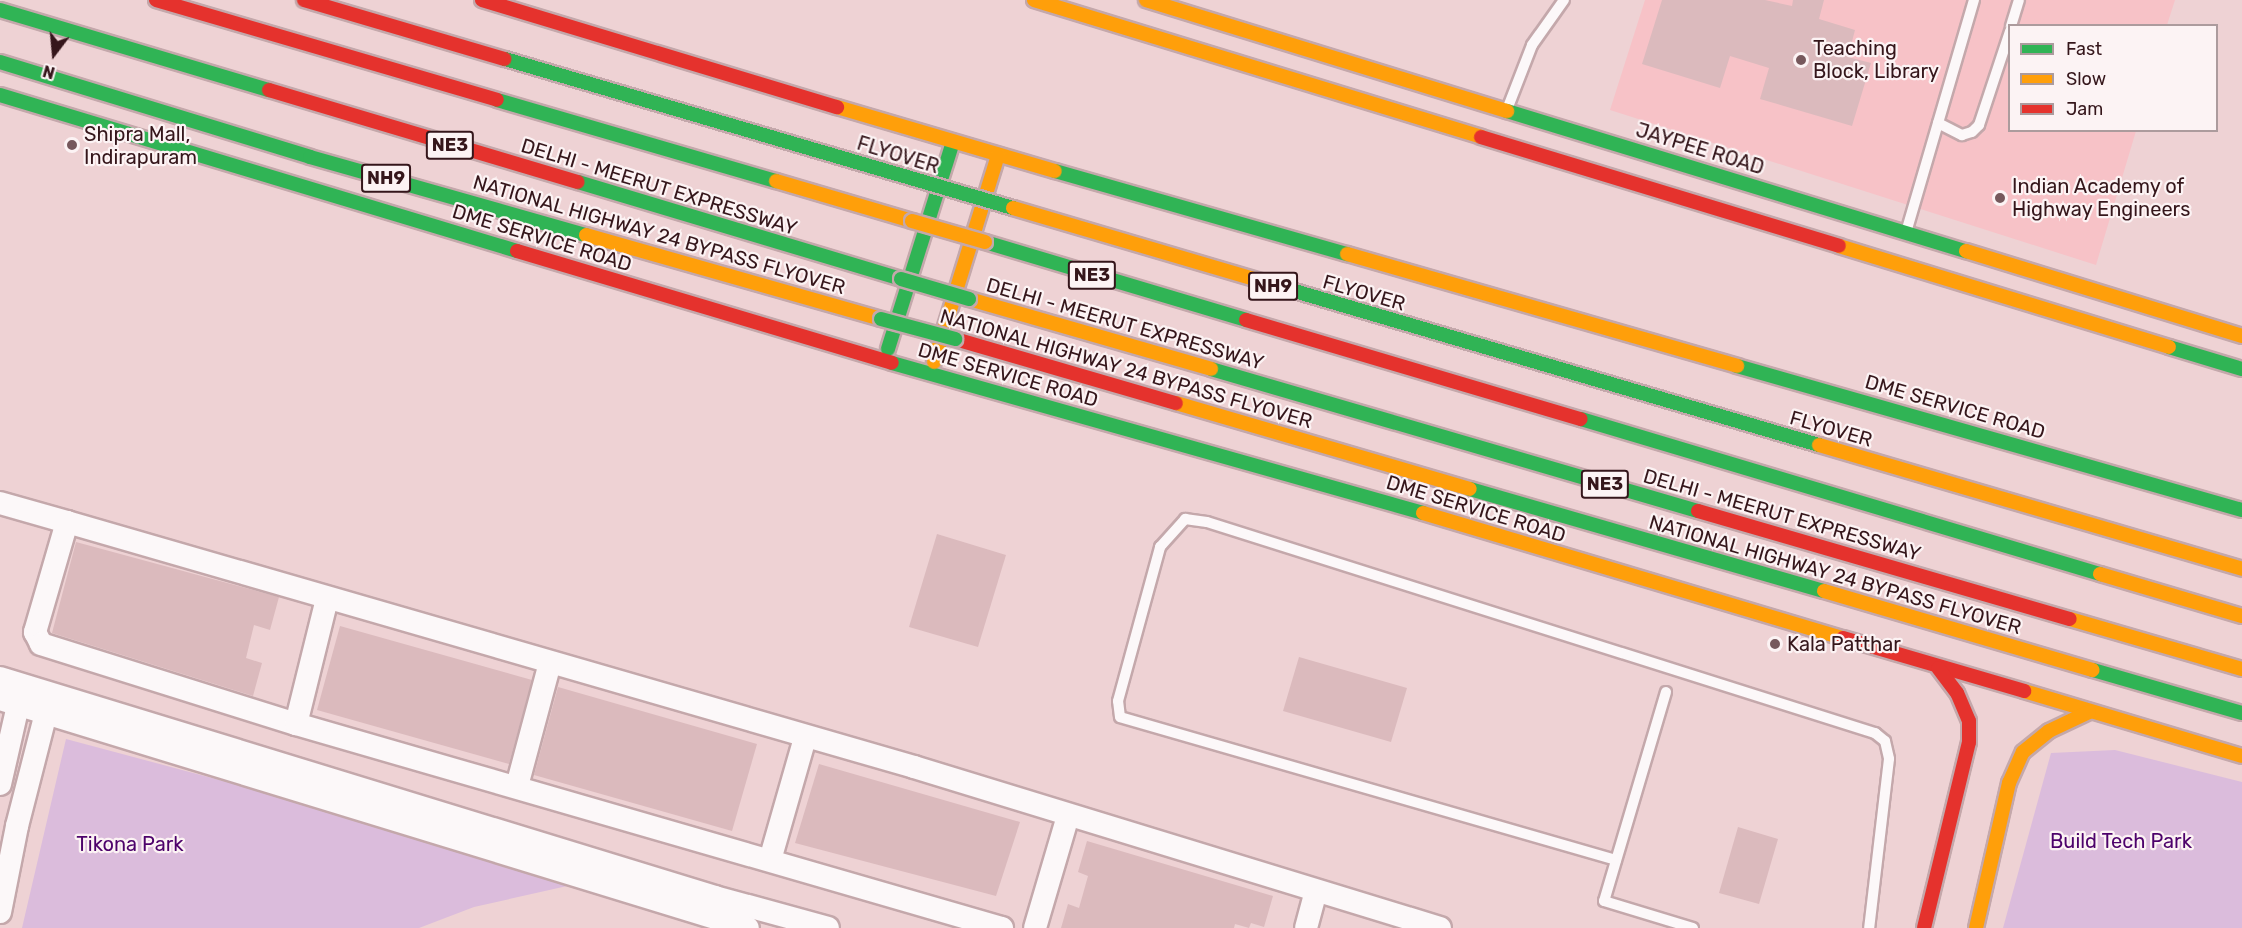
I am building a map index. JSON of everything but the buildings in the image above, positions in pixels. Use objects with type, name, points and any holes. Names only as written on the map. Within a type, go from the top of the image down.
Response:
[{"type":"main road","name":"DELHI - MEERUT EXPRESSWAY","points":[[156,0],[985,242],[2242,616]]},
{"type":"main road","name":"FLYOVER","points":[[304,0],[2242,569]]},
{"type":"main road","name":"DME SERVICE ROAD","points":[[482,0],[952,142],[2242,510]]},
{"type":"main road","points":[[1034,0],[1757,204],[2242,369]]},
{"type":"main road","name":"JAYPEE ROAD","points":[[1146,0],[1168,3],[1209,19],[1507,111],[1757,204],[1906,233],[2242,336]]},
{"type":"main road","points":[[1209,19],[1212,0]]},
{"type":"main road","name":"DELHI - MEERUT EXPRESSWAY","points":[[0,10],[969,299],[2242,669]]},
{"type":"main road","name":"NATIONAL HIGHWAY 24 BYPASS FLYOVER","points":[[0,62],[310,157],[773,286],[2242,714]]},
{"type":"main road","name":"DME SERVICE ROAD","points":[[0,95],[884,361],[1293,475],[2007,690],[2242,756]]},
{"type":"main road","points":[[884,361],[952,142]]},
{"type":"main road","points":[[930,374],[998,155]]},
{"type":"main road","points":[[1924,928],[1969,742],[1969,721],[1957,693],[1938,668]]},
{"type":"main road","points":[[1976,928],[2009,783],[2023,752],[2049,731],[2089,712]]},
{"type":"street","points":[[0,502],[805,738],[914,767],[1440,928]]},
{"type":"street","points":[[67,522],[35,632],[41,644],[296,724],[1002,928]]},
{"type":"street","points":[[296,724],[327,599]]},
{"type":"street","points":[[517,786],[550,663]]},
{"type":"street","points":[[0,678],[13,697],[0,784]]},
{"type":"street","points":[[13,697],[49,704],[383,795],[748,928]]},
{"type":"street","points":[[49,704],[377,817],[706,914],[828,928]]},
{"type":"street","points":[[0,912],[17,826],[49,704]]},
{"type":"street","points":[[770,860],[805,738]]},
{"type":"street","points":[[377,817],[383,795]]},
{"type":"street","points":[[1035,928],[1068,816]]},
{"type":"street","points":[[1306,928],[1316,891]]},
{"type":"lane","points":[[1507,111],[1532,45],[1564,0]]},
{"type":"lane","points":[[1906,233],[1974,0]]},
{"type":"lane","points":[[2012,24],[2019,0]]},
{"type":"lane","points":[[1938,123],[1962,135],[1972,132],[1979,124],[2008,37]]},
{"type":"lane","points":[[1616,860],[1120,717],[1118,701],[1160,547],[1185,519],[1207,522],[1875,733],[1885,741],[1889,759],[1869,928]]},
{"type":"lane","points":[[1666,692],[1604,901],[1693,928]]},
{"type":"shaded area","name":"Indian Academy of Highway Engineers","points":[[1645,0],[2175,0],[2167,24],[2008,24],[2008,132],[2136,132],[2096,265],[1610,110]]},
{"type":"green space","name":"Tikona Park","points":[[66,739],[594,880],[474,907],[419,928],[22,928]]},
{"type":"green space","name":"Build Tech Park","points":[[2115,750],[2242,782],[2242,928],[2003,928],[2051,753]]},
{"type":"traffic: fast","points":[[0,10],[269,90]]},
{"type":"traffic: fast","points":[[505,59],[1013,208]]},
{"type":"traffic: fast","points":[[0,62],[310,157],[586,235]]},
{"type":"traffic: fast","points":[[0,95],[517,251]]},
{"type":"traffic: fast","points":[[497,100],[776,181]]},
{"type":"traffic: fast","points":[[1507,111],[1966,251]]},
{"type":"traffic: fast","points":[[888,349],[953,142]]},
{"type":"traffic: fast","points":[[1055,171],[1347,254]]},
{"type":"traffic: fast","points":[[578,182],[901,279]]},
{"type":"traffic: fast","points":[[985,242],[1246,320]]},
{"type":"traffic: fast","points":[[901,279],[969,299]]},
{"type":"traffic: fast","points":[[1291,290],[1819,445]]},
{"type":"traffic: fast","points":[[881,319],[955,339]]},
{"type":"traffic: fast","points":[[2169,347],[2242,369]]},
{"type":"traffic: fast","points":[[892,363],[1423,513]]},
{"type":"traffic: fast","points":[[1737,366],[2242,510]]},
{"type":"traffic: fast","points":[[1211,369],[1698,511]]},
{"type":"traffic: fast","points":[[1581,419],[2100,574]]},
{"type":"traffic: fast","points":[[1470,489],[1824,591]]},
{"type":"traffic: fast","points":[[2093,670],[2242,713]]},
{"type":"traffic: slow","points":[[1034,0],[1481,137]]},
{"type":"traffic: slow","points":[[1146,0],[1507,111]]},
{"type":"traffic: slow","points":[[837,107],[1055,171]]},
{"type":"traffic: slow","points":[[934,362],[998,155]]},
{"type":"traffic: slow","points":[[776,181],[912,221]]},
{"type":"traffic: slow","points":[[1013,208],[1291,290]]},
{"type":"traffic: slow","points":[[912,221],[985,242]]},
{"type":"traffic: slow","points":[[586,235],[881,319]]},
{"type":"traffic: slow","points":[[1839,246],[2169,347]]},
{"type":"traffic: slow","points":[[1966,251],[2242,336]]},
{"type":"traffic: slow","points":[[1347,254],[1737,366]]},
{"type":"traffic: slow","points":[[969,299],[1211,369]]},
{"type":"traffic: slow","points":[[1176,403],[1470,489]]},
{"type":"traffic: slow","points":[[1819,445],[2242,569]]},
{"type":"traffic: slow","points":[[1423,513],[1843,638]]},
{"type":"traffic: slow","points":[[2100,574],[2242,616]]},
{"type":"traffic: slow","points":[[1824,591],[2093,670]]},
{"type":"traffic: slow","points":[[2070,619],[2242,669]]},
{"type":"traffic: slow","points":[[2024,691],[2242,756]]},
{"type":"traffic: slow","points":[[1976,928],[2009,783],[2023,752],[2049,731],[2089,712]]},
{"type":"traffic: jam","points":[[156,0],[497,100]]},
{"type":"traffic: jam","points":[[304,0],[505,59]]},
{"type":"traffic: jam","points":[[482,0],[837,107]]},
{"type":"traffic: jam","points":[[269,90],[578,182]]},
{"type":"traffic: jam","points":[[1481,137],[1839,246]]},
{"type":"traffic: jam","points":[[517,251],[892,363]]},
{"type":"traffic: jam","points":[[1246,320],[1581,419]]},
{"type":"traffic: jam","points":[[955,339],[1176,403]]},
{"type":"traffic: jam","points":[[1698,511],[2070,619]]},
{"type":"traffic: jam","points":[[1843,638],[2024,691]]},
{"type":"traffic: jam","points":[[1924,928],[1969,742],[1969,721],[1957,693],[1938,668]]},
{"type":"place","name":"Teaching Block, Library","points":[[1801,60]]},
{"type":"place","name":"Shipra Mall, Indirapuram","points":[[72,145]]},
{"type":"place","name":"Indian Academy of Highway Engineers","points":[[2000,198]]},
{"type":"place","name":"Kala Patthar","points":[[1775,644]]}]
